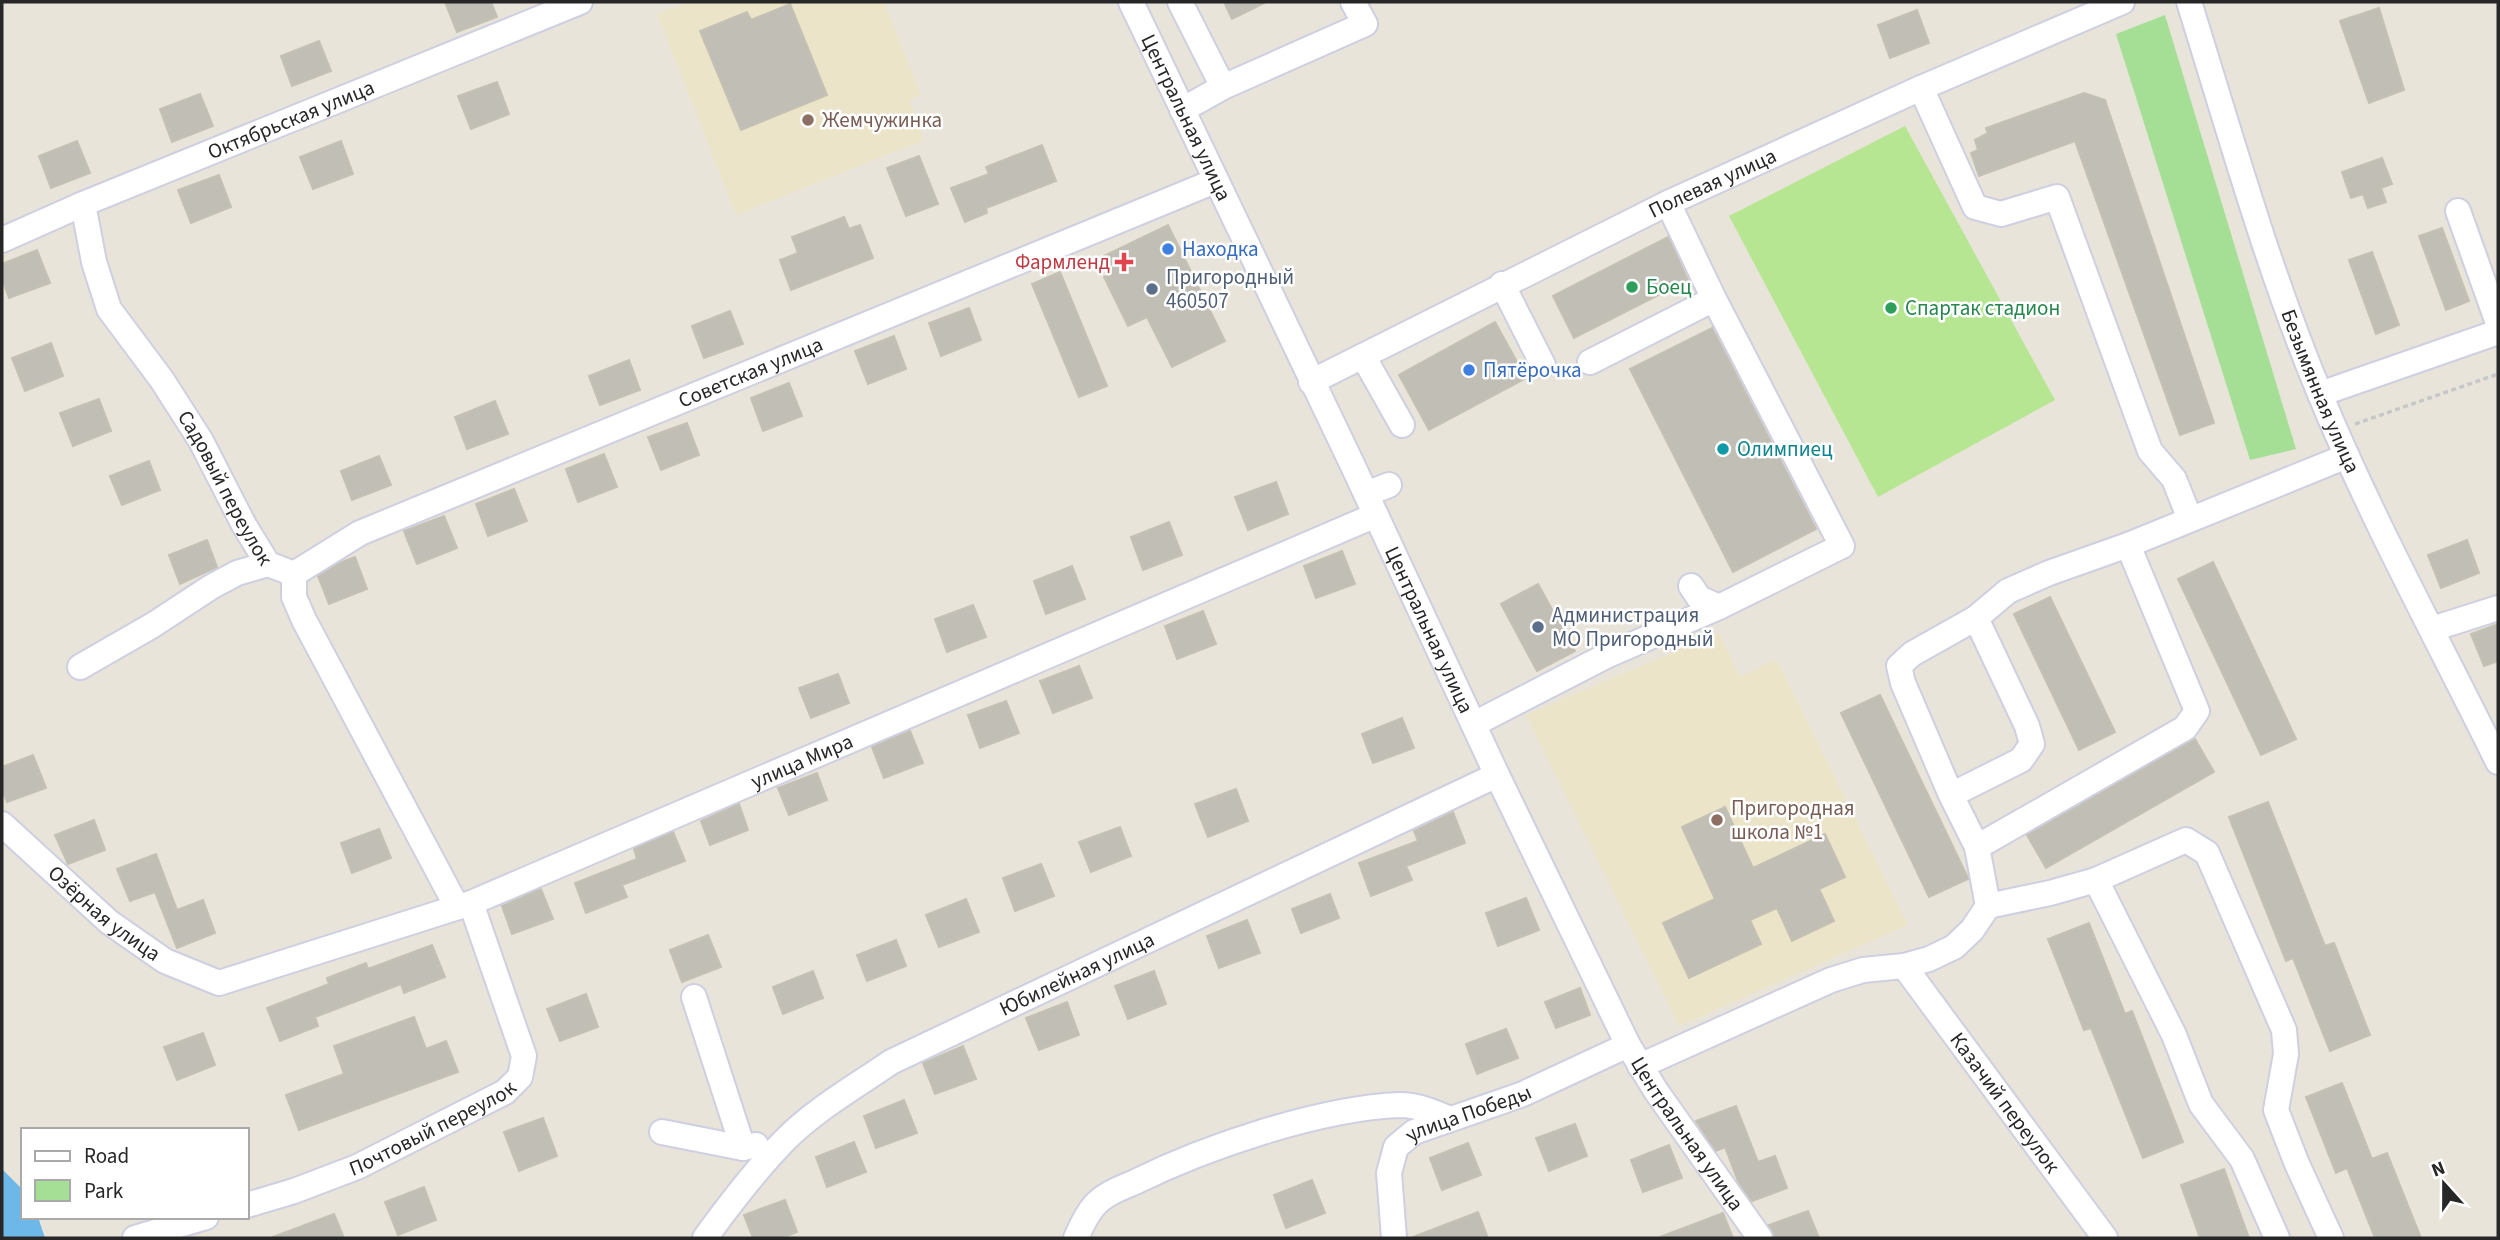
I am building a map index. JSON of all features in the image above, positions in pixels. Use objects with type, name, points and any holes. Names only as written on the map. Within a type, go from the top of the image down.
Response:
[{"type":"street","name":"Октябрьская улица","points":[[2,240],[83,204],[580,2]]},
{"type":"street","name":"Центральная улица","points":[[1131,2],[1311,382],[1377,498],[1497,775],[1634,1055],[1760,1238]]},
{"type":"street","points":[[1180,2],[1223,87]]},
{"type":"street","points":[[1182,110],[1223,87],[1365,24],[1353,2]]},
{"type":"street","name":"Полевая улица","points":[[1311,382],[1668,203],[1921,88],[2122,2]]},
{"type":"street","name":"Безымянная улица","points":[[2189,2],[2281,296],[2320,394],[2347,456],[2498,762]]},
{"type":"street","points":[[1921,88],[1975,207],[2001,214],[2057,197],[2150,451],[2174,479],[2190,519]]},
{"type":"street","name":"Советская улица","points":[[294,575],[360,533],[1215,181]]},
{"type":"street","points":[[1474,724],[1606,656],[1718,607],[1842,546],[1714,299],[1668,203]]},
{"type":"street","name":"Садовый переулок","points":[[83,204],[94,262],[109,309],[162,380],[201,441],[244,525],[268,564],[294,575],[294,597],[304,620],[464,905]]},
{"type":"street","points":[[2458,211],[2498,323]]},
{"type":"street","points":[[1502,284],[1543,365]]},
{"type":"street","points":[[1590,362],[1714,299]]},
{"type":"street","points":[[2320,394],[2498,332]]},
{"type":"street","points":[[1363,356],[1402,425]]},
{"type":"street","points":[[2330,1238],[2276,1110],[2286,1054],[2284,1030],[2207,853],[2186,840],[2096,880],[1988,906],[1977,846],[1951,794],[1903,683],[1899,666],[1912,654],[1976,618],[2008,591],[2347,456]]},
{"type":"street","name":"улица Мира","points":[[219,983],[464,905],[1377,498]]},
{"type":"street","points":[[1977,846],[2185,728],[2197,710],[2128,545]]},
{"type":"street","points":[[80,667],[153,625],[211,587],[237,573],[268,564]]},
{"type":"street","points":[[1691,586],[1699,598],[1718,607]]},
{"type":"street","points":[[2432,629],[2498,608]]},
{"type":"street","points":[[1951,794],[2021,760],[2032,744],[2027,726],[1976,618]]},
{"type":"street","name":"Юбилейная улица","points":[[705,1238],[733,1200],[784,1141],[816,1114],[891,1062],[1497,775]]},
{"type":"street","name":"Озёрная улица","points":[[2,824],[109,922],[165,961],[219,983]]},
{"type":"street","points":[[2096,880],[2174,1035],[2201,1104],[2242,1159],[2277,1238]]},
{"type":"street","name":"Почтовый переулок","points":[[248,1205],[295,1191],[357,1167],[505,1092],[520,1077],[524,1056],[464,905]]},
{"type":"street","name":"улица Победы","points":[[1394,1238],[1389,1173],[1396,1147],[1414,1132],[1634,1055],[1831,980],[1929,959],[1954,947],[1972,930],[1988,906]]},
{"type":"street","name":"Казачий переулок","points":[[1904,966],[2105,1238]]},
{"type":"street","points":[[694,997],[743,1148]]},
{"type":"street","points":[[1076,1238],[1094,1206],[1108,1195],[1157,1171],[1230,1144],[1290,1125],[1352,1111],[1401,1105],[1428,1109],[1450,1119]]},
{"type":"street","points":[[662,1132],[743,1148],[784,1141]]},
{"type":"street","points":[[135,1238],[199,1219]]},
{"type":"path","points":[[2336,431],[2498,374]]},
{"type":"shaded area","name":"Жемчужинка","points":[[689,2],[884,2],[921,95],[909,100],[924,140],[736,215],[657,14]]},
{"type":"shaded area","name":"Пригородная школа №1","points":[[1719,633],[1740,677],[1776,659],[1908,925],[1679,1026],[1526,715]]},
{"type":"green space","points":[[2165,15],[2296,449],[2250,460],[2116,34]]},
{"type":"green space","name":"Спартак стадион","points":[[1905,126],[2055,400],[1878,497],[1729,216]]},
{"type":"water","points":[[2,1169],[21,1188],[21,1219],[39,1219],[45,1238],[2,1238]]},
{"type":"building","points":[[445,2],[491,2],[497,17],[457,32]]},
{"type":"building","points":[[1224,2],[1266,2],[1232,19]]},
{"type":"building","points":[[790,4],[827,95],[741,130],[700,31],[747,12],[751,20]]},
{"type":"building","points":[[2379,8],[2404,90],[2369,103],[2340,21]]},
{"type":"building","points":[[1917,10],[1929,43],[1890,58],[1878,25]]},
{"type":"building","points":[[319,41],[331,71],[292,86],[281,56]]},
{"type":"building","points":[[497,82],[509,114],[471,129],[458,96]]},
{"type":"building","points":[[2084,93],[2105,100],[2214,423],[2180,435],[2075,141],[1979,176],[1971,153],[1978,150],[1975,140],[1988,133],[1986,128]]},
{"type":"building","points":[[200,94],[213,126],[172,142],[160,109]]},
{"type":"building","points":[[77,141],[90,173],[51,188],[39,156]]},
{"type":"building","points":[[341,141],[353,174],[313,189],[300,157]]},
{"type":"building","points":[[1042,145],[1056,181],[986,208],[987,213],[965,222],[951,188],[989,174],[986,167]]},
{"type":"building","points":[[919,156],[938,204],[906,216],[887,168]]},
{"type":"building","points":[[2382,158],[2392,184],[2381,188],[2386,202],[2368,208],[2363,194],[2351,198],[2342,172]]},
{"type":"building","points":[[219,175],[231,207],[191,223],[178,190]]},
{"type":"building","points":[[844,217],[849,229],[860,225],[873,258],[791,290],[780,260],[798,253],[792,237]]},
{"type":"building","points":[[1168,225],[1225,341],[1172,367],[1147,317],[1128,326],[1104,277],[1112,273],[1104,256]]},
{"type":"building","points":[[2442,228],[2469,301],[2446,310],[2419,236]]},
{"type":"building","points":[[1668,237],[1688,280],[1574,338],[1553,296]]},
{"type":"building","points":[[37,250],[50,283],[9,298],[2,278],[2,264]]},
{"type":"building","points":[[2372,252],[2399,325],[2376,334],[2349,260]]},
{"type":"building","points":[[1060,272],[1107,386],[1079,397],[1032,284]]},
{"type":"building","points":[[969,308],[981,340],[941,356],[929,323]]},
{"type":"building","points":[[730,311],[743,344],[704,358],[692,326]]},
{"type":"building","points":[[1495,322],[1526,378],[1429,430],[1399,375]]},
{"type":"building","name":"Олимпиец","points":[[1712,328],[1816,529],[1733,572],[1630,369]]},
{"type":"building","points":[[894,336],[906,369],[868,384],[855,351]]},
{"type":"building","points":[[51,343],[63,376],[25,391],[12,358]]},
{"type":"building","points":[[629,360],[640,390],[600,405],[589,376]]},
{"type":"building","points":[[789,383],[802,416],[763,431],[751,398]]},
{"type":"building","points":[[99,399],[111,431],[73,446],[60,413]]},
{"type":"building","points":[[495,401],[508,434],[467,449],[455,417]]},
{"type":"building","points":[[687,423],[699,455],[661,470],[648,437]]},
{"type":"building","points":[[604,454],[617,487],[578,502],[566,469]]},
{"type":"building","points":[[379,456],[391,485],[352,500],[341,471]]},
{"type":"building","points":[[149,461],[160,490],[122,505],[110,476]]},
{"type":"building","points":[[1276,482],[1288,514],[1248,530],[1235,497]]},
{"type":"building","points":[[514,489],[527,521],[488,536],[476,504]]},
{"type":"building","points":[[444,516],[457,548],[417,564],[404,531]]},
{"type":"building","points":[[1169,522],[1182,555],[1143,570],[1131,537]]},
{"type":"building","points":[[207,540],[217,567],[180,584],[169,555]]},
{"type":"building","points":[[2467,540],[2479,573],[2441,588],[2428,555]]},
{"type":"building","points":[[1342,551],[1355,584],[1316,598],[1304,566]]},
{"type":"building","points":[[355,557],[367,589],[329,604],[318,576]]},
{"type":"building","points":[[2213,562],[2296,739],[2261,755],[2178,579]]},
{"type":"building","points":[[1072,566],[1085,599],[1046,614],[1034,581]]},
{"type":"building","name":"Администрация МО Пригородный","points":[[1538,584],[1575,651],[1537,671],[1501,604]]},
{"type":"building","points":[[2050,597],[2115,732],[2079,750],[2014,614]]},
{"type":"building","points":[[973,605],[986,637],[947,652],[935,619]]},
{"type":"building","points":[[1203,611],[1216,644],[1177,659],[1165,626]]},
{"type":"building","points":[[2498,624],[2498,661],[2484,666],[2471,634]]},
{"type":"building","points":[[1079,666],[1092,698],[1053,713],[1040,681]]},
{"type":"building","points":[[838,674],[849,703],[811,718],[799,688]]},
{"type":"building","points":[[1880,695],[1968,879],[1929,897],[1841,713]]},
{"type":"building","points":[[1006,701],[1019,733],[980,748],[968,715]]},
{"type":"building","points":[[1402,718],[1414,748],[1373,763],[1362,734]]},
{"type":"building","points":[[910,731],[923,763],[884,778],[872,747]]},
{"type":"building","points":[[2195,739],[2214,772],[2046,868],[2027,835]]},
{"type":"building","points":[[33,755],[46,788],[7,802],[2,789],[2,767]]},
{"type":"building","points":[[817,773],[827,800],[789,815],[778,788]]},
{"type":"building","points":[[1236,789],[1248,821],[1208,837],[1195,804]]},
{"type":"building","points":[[2268,802],[2325,946],[2334,943],[2370,1035],[2330,1051],[2293,958],[2286,961],[2229,817]]},
{"type":"building","points":[[739,804],[748,830],[710,845],[701,821]]},
{"type":"building","points":[[1725,807],[1753,868],[1825,834],[1845,877],[1819,889],[1834,921],[1792,941],[1777,908],[1750,920],[1761,944],[1689,978],[1663,923],[1715,899],[1682,827]]},
{"type":"building","points":[[1453,812],[1465,843],[1406,866],[1412,880],[1371,896],[1359,863],[1418,841],[1414,831]]},
{"type":"building","points":[[94,820],[105,850],[68,864],[55,835]]},
{"type":"building","points":[[1120,827],[1131,856],[1091,872],[1079,842]]},
{"type":"building","points":[[379,829],[391,858],[352,873],[341,843]]},
{"type":"building","points":[[673,832],[685,861],[622,885],[627,897],[586,913],[575,883],[637,859],[634,849]]},
{"type":"building","points":[[156,854],[177,910],[203,900],[215,933],[177,948],[155,892],[130,901],[117,869]]},
{"type":"building","points":[[1041,864],[1054,896],[1015,911],[1003,878]]},
{"type":"building","points":[[541,889],[553,919],[512,934],[502,906]]},
{"type":"building","points":[[1330,894],[1339,918],[1301,933],[1292,909]]},
{"type":"building","points":[[1526,898],[1539,930],[1498,946],[1486,913]]},
{"type":"building","points":[[966,899],[979,932],[939,947],[926,915]]},
{"type":"building","points":[[1247,920],[1260,953],[1219,968],[1207,936]]},
{"type":"building","points":[[2089,923],[2125,1014],[2132,1011],[2183,1142],[2143,1158],[2091,1028],[2084,1030],[2048,939]]},
{"type":"building","points":[[708,935],[721,967],[682,982],[670,950]]},
{"type":"building","points":[[896,940],[906,966],[867,981],[857,955]]},
{"type":"building","points":[[432,945],[445,977],[404,993],[401,984],[315,1017],[318,1026],[280,1041],[267,1008],[329,984],[327,978],[366,963],[368,969]]},
{"type":"building","points":[[813,971],[823,998],[783,1014],[773,987]]},
{"type":"building","points":[[1154,971],[1166,1004],[1128,1019],[1115,986]]},
{"type":"building","points":[[1580,988],[1590,1015],[1556,1028],[1545,1002]]},
{"type":"building","points":[[586,994],[598,1027],[560,1041],[547,1009]]},
{"type":"building","points":[[1067,1002],[1079,1035],[1039,1050],[1026,1018]]},
{"type":"building","points":[[414,1017],[426,1049],[446,1041],[458,1072],[299,1130],[286,1095],[344,1074],[334,1046]]},
{"type":"building","points":[[1506,1029],[1518,1058],[1477,1074],[1466,1044]]},
{"type":"building","points":[[203,1033],[215,1065],[177,1080],[164,1047]]},
{"type":"building","points":[[963,1046],[976,1079],[935,1094],[923,1063]]},
{"type":"building","points":[[2342,1083],[2372,1159],[2387,1153],[2421,1238],[2375,1238],[2347,1168],[2336,1173],[2306,1097]]},
{"type":"building","points":[[904,1100],[917,1133],[876,1148],[864,1116]]},
{"type":"building","points":[[1736,1106],[1758,1162],[1775,1156],[1787,1188],[1752,1201],[1738,1181],[1725,1147],[1716,1151],[1696,1121]]},
{"type":"building","points":[[543,1118],[557,1156],[519,1171],[504,1132]]},
{"type":"building","points":[[1575,1124],[1587,1156],[1549,1171],[1536,1138]]},
{"type":"building","points":[[854,1142],[866,1172],[827,1187],[816,1157]]},
{"type":"building","points":[[1468,1143],[1481,1175],[1442,1190],[1430,1158]]},
{"type":"building","points":[[1669,1145],[1682,1178],[1643,1192],[1631,1160]]},
{"type":"building","points":[[2224,1169],[2249,1238],[2200,1238],[2181,1185]]},
{"type":"building","points":[[1312,1180],[1325,1213],[1286,1228],[1274,1195]]},
{"type":"building","points":[[424,1187],[436,1220],[398,1235],[385,1202]]},
{"type":"building","points":[[785,1200],[797,1232],[782,1238],[753,1238],[744,1215]]},
{"type":"building","points":[[1808,1211],[1819,1238],[1775,1238],[1769,1225]]},
{"type":"building","points":[[1478,1212],[1488,1238],[1413,1238],[1413,1237]]},
{"type":"building","points":[[1723,1213],[1733,1238],[1660,1238],[1660,1237]]},
{"type":"building","points":[[334,1214],[344,1238],[273,1237]]},
{"type":"place","name":"Жемчужинка","points":[[808,120]]},
{"type":"place","name":"Находка","points":[[1168,249]]},
{"type":"place","name":"Фармленд","points":[[1124,262]]},
{"type":"place","name":"Боец","points":[[1632,287]]},
{"type":"place","name":"Пригородный 460507","points":[[1152,289]]},
{"type":"place","name":"Спартак стадион","points":[[1891,308]]},
{"type":"place","name":"Пятёрочка","points":[[1469,370]]},
{"type":"place","name":"Олимпиец","points":[[1723,449]]},
{"type":"place","name":"Администрация МО Пригородный","points":[[1538,627]]},
{"type":"place","name":"Пригородная школа №1","points":[[1717,820]]}]
